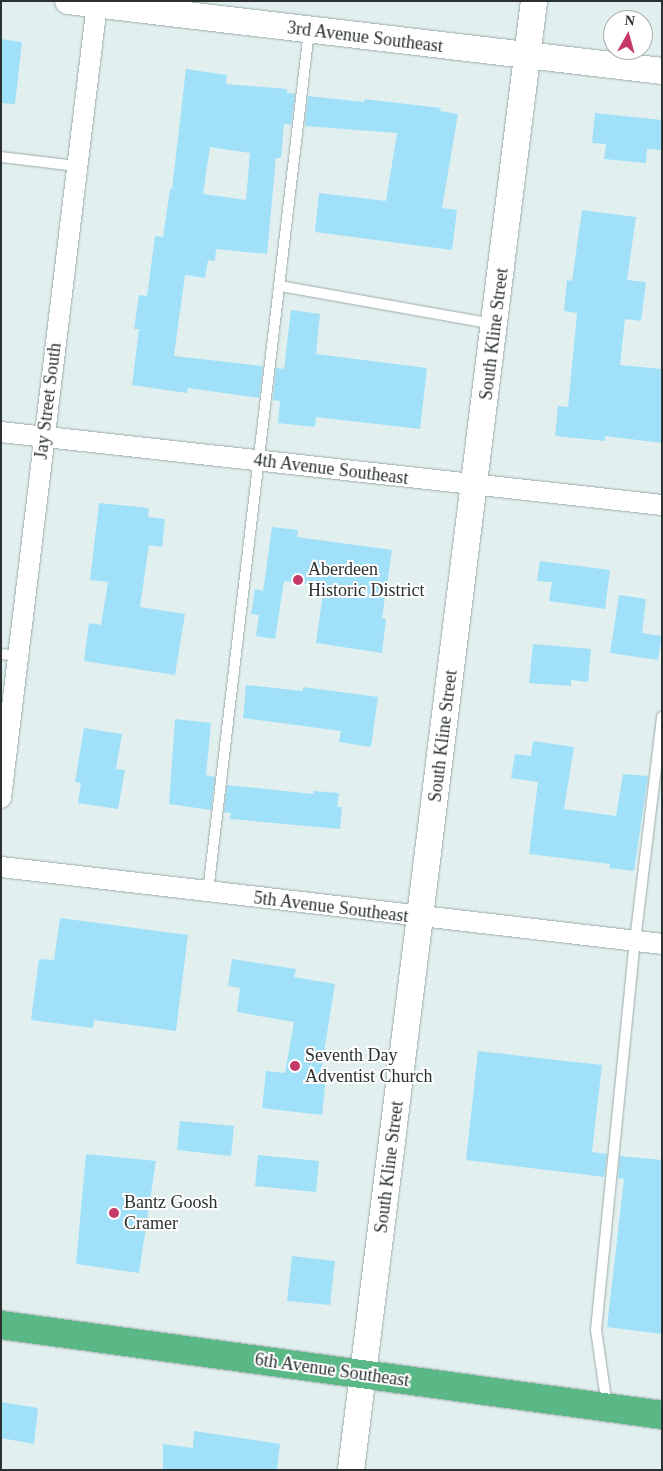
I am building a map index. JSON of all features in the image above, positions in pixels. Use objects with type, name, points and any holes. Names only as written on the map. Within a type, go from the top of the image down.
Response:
[{"type":"highway","name":"6th Avenue Southeast","points":[[1,1326],[662,1415]]},
{"type":"street","name":"3rd Avenue Southeast","points":[[68,1],[309,31],[662,71]]},
{"type":"street","name":"South Kline Street","points":[[351,1470],[534,1]]},
{"type":"street","name":"Jay Street South","points":[[1,798],[9,655],[44,437],[97,4]]},
{"type":"street","name":"4th Avenue Southeast","points":[[1,432],[662,505]]},
{"type":"street","name":"5th Avenue Southeast","points":[[1,866],[420,918],[662,944]]},
{"type":"lane","points":[[208,892],[309,31]]},
{"type":"lane","points":[[1,157],[77,166]]},
{"type":"lane","points":[[280,286],[495,324]]},
{"type":"lane","points":[[607,1407],[596,1330],[635,941],[662,717]]},
{"type":"building","points":[[1,39],[22,42],[15,104],[1,103]]},
{"type":"building","points":[[186,69],[227,75],[226,84],[287,89],[287,93],[295,94],[291,125],[284,124],[281,158],[276,158],[267,254],[216,249],[215,261],[208,260],[205,278],[185,275],[174,356],[263,366],[259,398],[188,388],[187,393],[132,385],[139,329],[134,329],[139,295],[147,296],[155,236],[163,237],[170,189],[172,189]],"holes":[[[210,147],[250,153],[246,200],[203,194]]]},
{"type":"building","points":[[308,96],[364,102],[365,99],[441,108],[440,111],[458,114],[442,208],[457,210],[452,250],[315,232],[319,193],[386,201],[397,133],[305,126]]},
{"type":"building","points":[[595,113],[662,120],[662,150],[647,149],[646,163],[604,159],[606,144],[592,143]]},
{"type":"building","points":[[582,210],[636,217],[627,280],[646,282],[641,321],[625,319],[620,365],[662,369],[662,443],[605,436],[605,441],[555,436],[558,406],[568,407],[577,313],[564,311],[567,280],[572,281]]},
{"type":"building","points":[[291,310],[320,314],[316,354],[427,368],[420,429],[316,417],[315,427],[278,423],[280,401],[273,400],[276,368],[284,369]]},
{"type":"building","points":[[99,503],[149,508],[148,517],[165,519],[162,547],[149,545],[140,607],[185,614],[175,675],[84,661],[89,623],[101,625],[108,582],[90,580]]},
{"type":"building","points":[[272,527],[298,530],[297,537],[392,550],[382,618],[386,619],[382,653],[316,643],[324,586],[284,581],[275,639],[256,636],[259,615],[251,614],[255,589],[263,591]]},
{"type":"building","points":[[540,561],[610,570],[605,609],[549,601],[552,582],[537,581]]},
{"type":"building","points":[[619,595],[646,599],[642,633],[662,636],[658,660],[610,653]]},
{"type":"building","points":[[533,644],[591,649],[588,682],[571,680],[571,686],[529,683]]},
{"type":"building","points":[[246,685],[303,691],[303,687],[378,697],[371,747],[339,742],[341,731],[243,718]]},
{"type":"building","points":[[175,719],[211,723],[206,775],[215,777],[211,810],[169,804]]},
{"type":"building","points":[[84,728],[122,734],[116,769],[125,770],[118,809],[78,803],[81,783],[75,782]]},
{"type":"building","points":[[533,741],[574,747],[564,809],[616,816],[623,774],[648,776],[634,871],[609,868],[610,864],[529,854],[538,782],[511,778],[515,754],[531,756]]},
{"type":"building","points":[[227,785],[313,794],[314,791],[339,793],[337,807],[342,807],[340,829],[230,819],[231,813],[224,812]]},
{"type":"building","points":[[60,918],[188,935],[176,1031],[94,1020],[93,1028],[31,1020],[39,959],[54,960]]},
{"type":"building","points":[[232,959],[296,969],[294,977],[335,984],[320,1077],[326,1077],[322,1115],[262,1108],[266,1071],[285,1073],[294,1022],[237,1012],[240,988],[228,986]]},
{"type":"building","points":[[478,1051],[602,1065],[592,1152],[607,1154],[604,1177],[466,1160]]},
{"type":"building","points":[[180,1121],[234,1126],[231,1156],[177,1150]]},
{"type":"building","name":"Bantz Goosh Cramer","points":[[86,1154],[156,1161],[139,1273],[76,1264]]},
{"type":"building","points":[[258,1155],[319,1161],[316,1192],[255,1186]]},
{"type":"building","points":[[620,1156],[662,1160],[662,1334],[607,1327],[624,1179],[618,1178]]},
{"type":"building","points":[[292,1256],[335,1261],[330,1305],[287,1301]]},
{"type":"building","points":[[1,1402],[38,1408],[34,1444],[1,1438]]},
{"type":"building","points":[[194,1431],[280,1444],[277,1470],[163,1470],[163,1444],[193,1448]]},
{"type":"place","name":"Aberdeen Historic District","points":[[298,580]]},
{"type":"place","name":"Seventh Day Adventist Church","points":[[295,1066]]},
{"type":"place","name":"Bantz Goosh Cramer","points":[[114,1213]]}]
